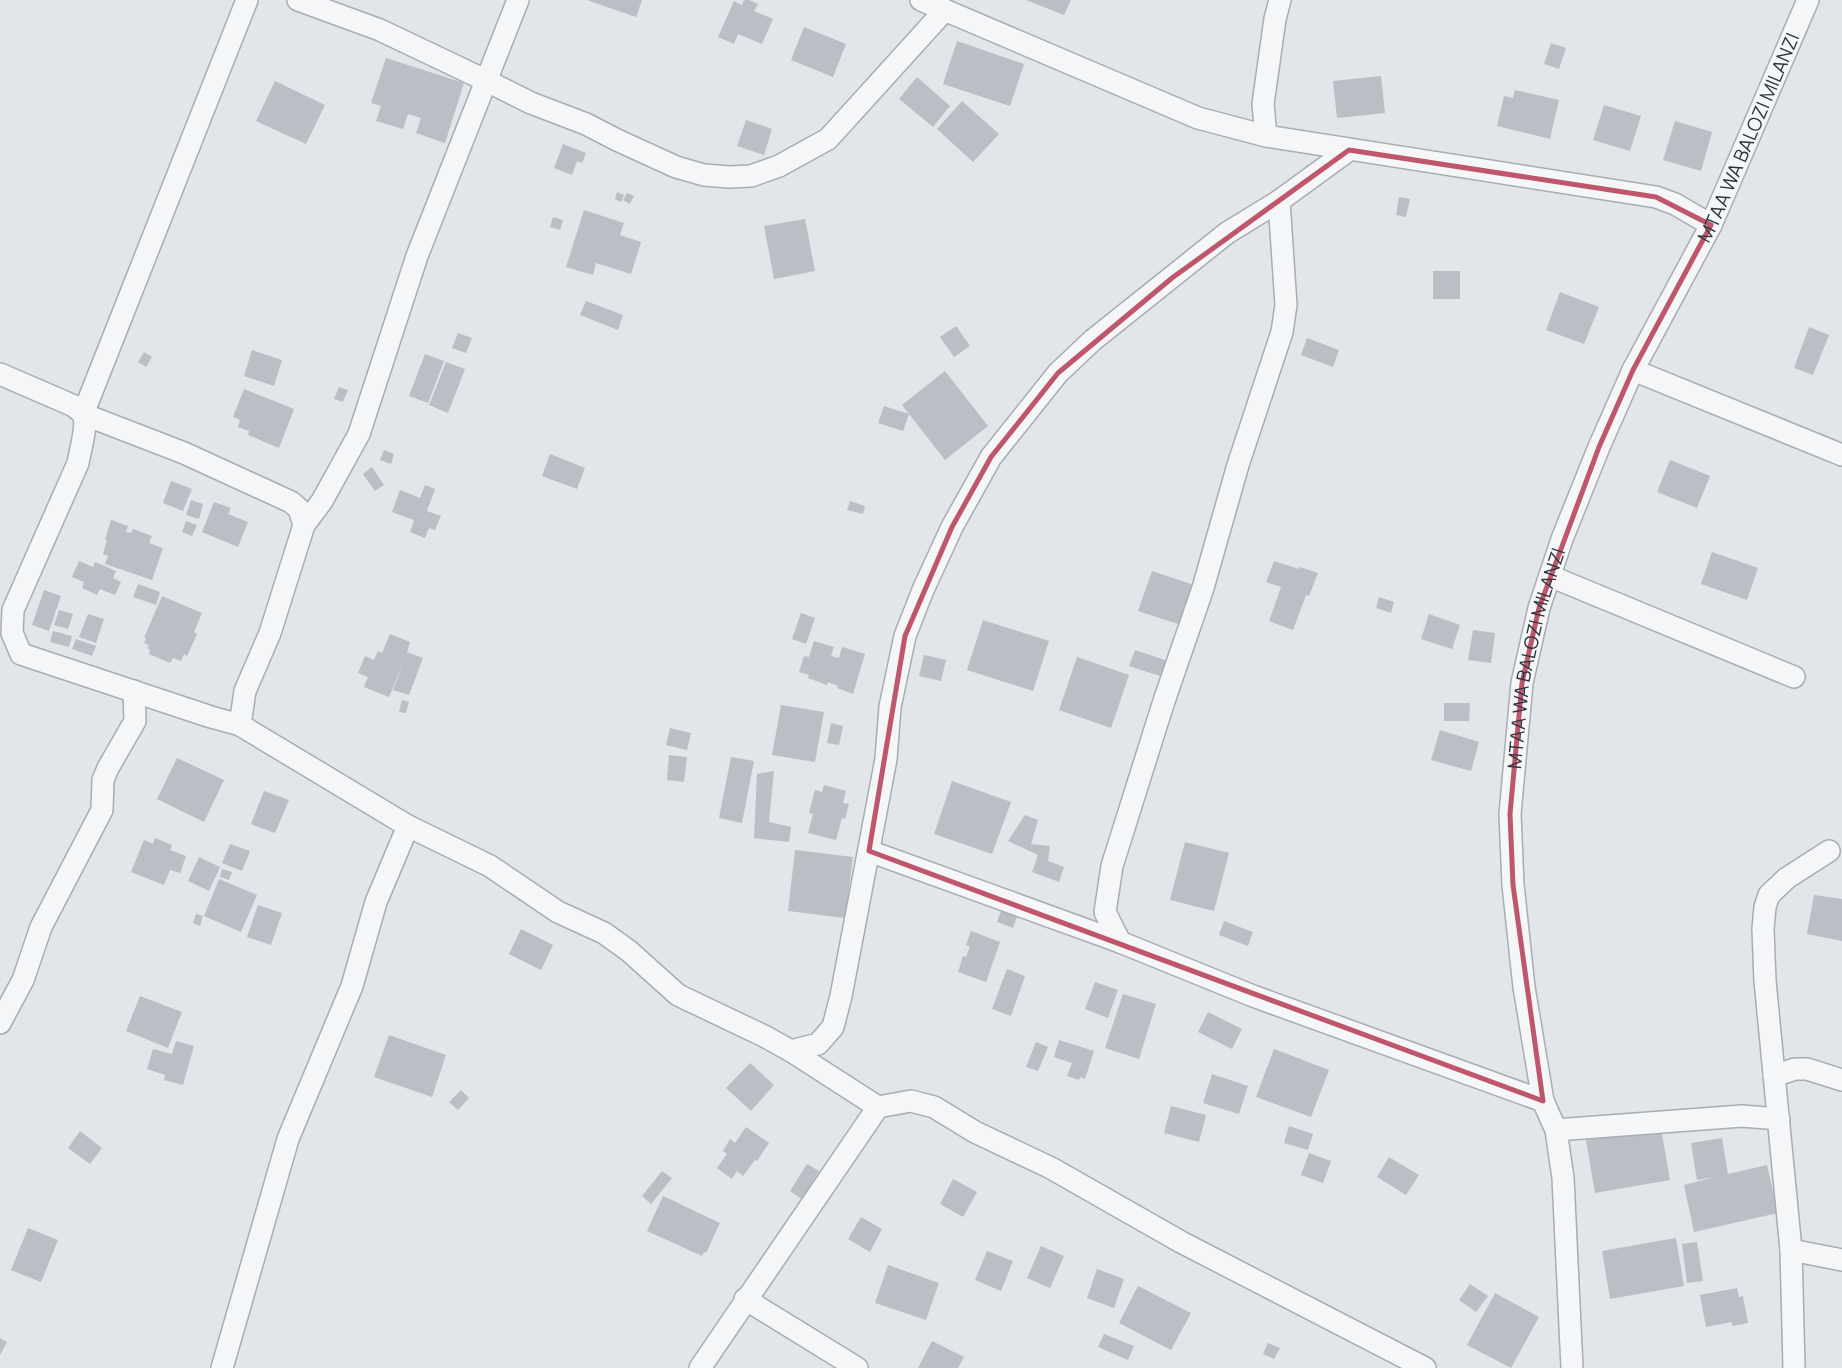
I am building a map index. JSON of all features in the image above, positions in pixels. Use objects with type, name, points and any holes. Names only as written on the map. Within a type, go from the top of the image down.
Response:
[{"type":"street","points":[[21,654],[12,633],[13,610],[78,463],[83,439],[83,414],[247,0]]},
{"type":"street","points":[[298,0],[380,30],[531,103],[586,124],[676,167],[704,175],[729,177],[751,176],[779,166],[828,139],[945,10]]},
{"type":"street","points":[[240,725],[245,691],[270,633],[304,525],[322,501],[359,434],[417,256],[519,0]]},
{"type":"street","points":[[921,0],[1198,118],[1266,136],[1656,197],[1675,204],[1711,225]]},
{"type":"street","points":[[1266,136],[1264,104],[1280,0]]},
{"type":"street","name":"MTAA WA BALOZI MILANZI","points":[[1572,1368],[1563,1178],[1556,1130],[1543,1101],[1524,987],[1513,885],[1510,814],[1522,684],[1539,608],[1562,539],[1599,447],[1633,370],[1711,225],[1812,3]]},
{"type":"street","points":[[791,1051],[818,1044],[832,1027],[841,996],[886,759],[890,707],[905,636],[952,527],[991,457],[1058,373],[1093,340],[1227,233],[1279,201],[1349,150]]},
{"type":"street","points":[[1120,942],[1105,912],[1112,866],[1203,588],[1238,465],[1282,332],[1286,296],[1279,201]]},
{"type":"street","points":[[1633,370],[1842,455]]},
{"type":"street","points":[[0,374],[74,406],[83,414],[184,453],[291,502],[299,509],[304,525]]},
{"type":"street","points":[[1550,576],[1794,677]]},
{"type":"street","points":[[0,647],[211,718],[240,725],[408,826],[491,866],[558,912],[604,933],[629,951],[678,995],[791,1051],[878,1107],[911,1101],[934,1107],[975,1132],[1051,1168],[1194,1248],[1425,1368]]},
{"type":"street","points":[[0,1023],[23,980],[41,927],[102,810],[103,780],[135,720],[134,691]]},
{"type":"street","points":[[135,720],[171,704]]},
{"type":"street","points":[[222,1368],[288,1139],[352,986],[376,902],[408,826]]},
{"type":"street","points":[[869,850],[1120,942],[1253,996],[1543,1101]]},
{"type":"street","points":[[1794,1368],[1791,1250],[1765,981],[1763,929],[1769,895],[1829,851]]},
{"type":"street","points":[[1774,1076],[1795,1069],[1807,1069],[1842,1080]]},
{"type":"street","points":[[699,1368],[878,1107]]},
{"type":"street","points":[[1556,1130],[1742,1116],[1779,1119]]},
{"type":"street","points":[[1791,1250],[1842,1260]]},
{"type":"street","points":[[745,1299],[857,1368]]},
{"type":"highlighted area","points":[[1349,150],[1656,197],[1711,225],[1633,370],[1599,447],[1539,608],[1522,683],[1510,814],[1513,885],[1543,1101],[869,851],[905,636],[952,527],[991,457],[1058,373],[1172,278]]},
{"type":"building","points":[[587,0],[642,0],[636,17]]},
{"type":"building","points":[[744,0],[758,4],[754,11],[773,19],[762,44],[738,34],[734,44],[718,37],[734,1],[742,5]]},
{"type":"building","points":[[1026,0],[1071,0],[1064,15]]},
{"type":"building","points":[[804,27],[846,44],[833,77],[791,60]]},
{"type":"building","points":[[957,41],[1024,64],[1010,106],[943,84]]},
{"type":"building","points":[[1551,43],[1566,48],[1559,69],[1544,64]]},
{"type":"building","points":[[386,58],[464,83],[445,143],[416,133],[421,118],[408,114],[403,129],[376,121],[381,106],[371,103]]},
{"type":"building","points":[[1381,76],[1385,113],[1337,118],[1333,81]]},
{"type":"building","points":[[917,77],[950,106],[933,127],[899,99]]},
{"type":"building","points":[[275,81],[325,105],[306,144],[256,121]]},
{"type":"building","points":[[1515,90],[1559,100],[1550,139],[1497,126],[1504,96],[1513,98]]},
{"type":"building","points":[[962,101],[999,134],[973,162],[937,129]]},
{"type":"building","points":[[1604,105],[1641,116],[1630,151],[1593,140]]},
{"type":"building","points":[[746,120],[772,129],[764,155],[737,146]]},
{"type":"building","points":[[1675,121],[1712,132],[1701,171],[1663,160]]},
{"type":"building","points":[[563,144],[586,153],[582,163],[577,161],[572,175],[554,168]]},
{"type":"building","points":[[617,192],[624,195],[621,202],[615,199]]},
{"type":"building","points":[[627,193],[634,196],[630,204],[623,200]]},
{"type":"building","points":[[1399,197],[1410,199],[1406,217],[1396,215]]},
{"type":"building","points":[[584,210],[624,223],[620,235],[641,242],[631,274],[596,263],[593,275],[566,267]]},
{"type":"building","points":[[553,217],[563,220],[560,230],[550,227]]},
{"type":"building","points":[[805,219],[815,271],[774,279],[764,226]]},
{"type":"building","points":[[1433,271],[1460,271],[1460,299],[1433,299]]},
{"type":"building","points":[[1560,292],[1599,307],[1584,344],[1546,330]]},
{"type":"building","points":[[586,301],[623,315],[618,330],[580,315]]},
{"type":"building","points":[[956,326],[970,346],[954,357],[940,337]]},
{"type":"building","points":[[1809,327],[1829,335],[1813,375],[1794,368]]},
{"type":"building","points":[[458,333],[472,338],[466,353],[452,348]]},
{"type":"building","points":[[1307,338],[1339,350],[1333,367],[1301,355]]},
{"type":"building","points":[[252,350],[282,360],[274,386],[244,376]]},
{"type":"building","points":[[144,352],[152,357],[146,367],[138,362]]},
{"type":"building","points":[[425,354],[444,361],[428,403],[409,396]]},
{"type":"building","points":[[446,362],[465,369],[448,413],[429,405]]},
{"type":"building","points":[[945,371],[988,426],[945,460],[902,405]]},
{"type":"building","points":[[339,387],[348,390],[343,402],[334,399]]},
{"type":"building","points":[[244,389],[294,409],[279,448],[248,435],[249,431],[238,427],[240,420],[233,417]]},
{"type":"building","points":[[884,406],[909,414],[903,431],[878,423]]},
{"type":"building","points":[[384,450],[394,454],[391,464],[380,460]]},
{"type":"building","points":[[550,454],[585,468],[577,489],[542,476]]},
{"type":"building","points":[[1670,460],[1710,476],[1697,508],[1657,492]]},
{"type":"building","points":[[372,467],[384,485],[375,491],[363,474]]},
{"type":"building","points":[[171,481],[192,489],[183,511],[163,503]]},
{"type":"building","points":[[425,485],[435,489],[427,511],[441,516],[435,530],[429,528],[425,538],[410,532],[414,520],[392,512],[400,490],[420,498]]},
{"type":"building","points":[[191,500],[203,504],[199,519],[186,515]]},
{"type":"building","points":[[850,501],[865,506],[863,514],[847,510]]},
{"type":"building","points":[[214,502],[231,508],[228,514],[248,522],[238,547],[202,532]]},
{"type":"building","points":[[111,520],[128,526],[126,532],[131,533],[133,529],[152,536],[149,543],[163,548],[152,580],[105,564],[108,556],[103,554],[107,540],[105,539]]},
{"type":"building","points":[[186,521],[197,525],[192,536],[182,532]]},
{"type":"building","points":[[1712,552],[1758,568],[1747,600],[1701,584]]},
{"type":"building","points":[[79,561],[93,567],[95,562],[116,571],[113,578],[121,582],[115,595],[100,589],[97,595],[82,588],[84,582],[72,577]]},
{"type":"building","points":[[1274,561],[1318,573],[1309,596],[1306,595],[1293,630],[1269,621],[1281,587],[1266,582]]},
{"type":"building","points":[[1152,571],[1194,585],[1181,625],[1138,611]]},
{"type":"building","points":[[138,584],[160,592],[156,605],[133,597]]},
{"type":"building","points":[[44,590],[61,596],[49,631],[32,625]]},
{"type":"building","points":[[162,596],[202,613],[194,632],[197,634],[187,656],[184,654],[181,661],[173,658],[170,663],[149,654],[149,645],[144,643]]},
{"type":"building","points":[[1379,597],[1394,602],[1391,613],[1376,608]]},
{"type":"building","points":[[59,610],[73,614],[68,629],[54,625]]},
{"type":"building","points":[[801,613],[815,618],[806,644],[792,639]]},
{"type":"building","points":[[88,614],[104,619],[96,643],[79,637]]},
{"type":"building","points":[[1429,614],[1460,625],[1452,649],[1421,639]]},
{"type":"building","points":[[983,620],[1049,641],[1033,691],[967,670]]},
{"type":"building","points":[[1473,630],[1495,633],[1491,663],[1468,660]]},
{"type":"building","points":[[53,631],[72,636],[69,647],[50,642]]},
{"type":"building","points":[[390,634],[410,642],[407,652],[423,658],[409,695],[393,690],[405,659],[389,697],[364,687],[368,677],[358,673],[365,656],[374,660],[378,651],[382,653]]},
{"type":"building","points":[[76,639],[96,646],[92,656],[72,649]]},
{"type":"building","points":[[814,641],[834,647],[831,656],[839,658],[842,647],[865,654],[853,694],[828,682],[827,685],[808,678],[809,675],[799,672],[804,656],[809,657]]},
{"type":"building","points":[[1135,650],[1168,661],[1163,677],[1129,666]]},
{"type":"building","points":[[924,655],[946,660],[941,681],[919,676]]},
{"type":"building","points":[[1077,657],[1129,675],[1111,728],[1059,710]]},
{"type":"building","points":[[402,700],[409,702],[406,713],[399,712]]},
{"type":"building","points":[[1444,703],[1470,703],[1469,721],[1444,721]]},
{"type":"building","points":[[781,705],[824,712],[815,762],[772,755]]},
{"type":"building","points":[[831,723],[843,726],[839,745],[827,743]]},
{"type":"building","points":[[670,728],[691,733],[687,750],[666,745]]},
{"type":"building","points":[[1440,730],[1479,742],[1471,771],[1431,760]]},
{"type":"building","points":[[669,755],[687,757],[684,782],[667,780]]},
{"type":"building","points":[[731,757],[754,761],[742,823],[719,818]]},
{"type":"building","points":[[177,758],[224,780],[204,822],[157,799]]},
{"type":"building","points":[[774,771],[769,822],[791,827],[789,842],[754,838],[757,774]]},
{"type":"building","points":[[952,781],[1011,802],[992,854],[934,834]]},
{"type":"building","points":[[824,785],[846,791],[843,803],[849,804],[836,840],[808,833],[813,814],[809,813],[815,790],[822,792]]},
{"type":"building","points":[[264,791],[289,800],[275,833],[251,824]]},
{"type":"building","points":[[1025,815],[1038,820],[1031,844],[1050,846],[1048,861],[1064,867],[1059,882],[1032,872],[1038,855],[1008,841]]},
{"type":"building","points":[[155,838],[172,845],[170,850],[186,856],[180,873],[170,870],[164,885],[131,872],[144,840],[153,844]]},
{"type":"building","points":[[1185,842],[1229,853],[1214,911],[1170,900]]},
{"type":"building","points":[[230,844],[250,851],[242,871],[222,863]]},
{"type":"building","points":[[795,850],[853,857],[845,918],[788,911]]},
{"type":"building","points":[[199,857],[220,867],[209,891],[188,881]]},
{"type":"building","points":[[222,869],[232,872],[229,880],[220,877]]},
{"type":"building","points":[[219,879],[257,895],[241,932],[204,916]]},
{"type":"building","points":[[1814,895],[1842,899],[1842,941],[1807,934]]},
{"type":"building","points":[[1004,902],[1020,908],[1013,928],[997,922]]},
{"type":"building","points":[[258,905],[282,913],[271,945],[247,937]]},
{"type":"building","points":[[196,914],[203,916],[200,926],[193,923]]},
{"type":"building","points":[[1224,921],[1253,932],[1248,946],[1219,935]]},
{"type":"building","points":[[521,929],[553,945],[541,970],[509,954]]},
{"type":"building","points":[[971,931],[1000,942],[986,982],[958,972],[963,956],[966,957],[970,947],[966,945]]},
{"type":"building","points":[[1007,969],[1025,976],[1011,1016],[992,1009]]},
{"type":"building","points":[[1095,982],[1118,990],[1108,1018],[1085,1009]]},
{"type":"building","points":[[1123,994],[1156,1004],[1139,1059],[1105,1048]]},
{"type":"building","points":[[140,996],[182,1012],[168,1048],[126,1031]]},
{"type":"building","points":[[1208,1012],[1242,1029],[1232,1049],[1198,1032]]},
{"type":"building","points":[[389,1035],[446,1055],[432,1097],[374,1077]]},
{"type":"building","points":[[1059,1040],[1094,1051],[1085,1079],[1067,1076],[1072,1063],[1054,1057]]},
{"type":"building","points":[[176,1041],[194,1046],[183,1085],[164,1080],[165,1075],[147,1069],[153,1049],[172,1054]]},
{"type":"building","points":[[1036,1042],[1048,1047],[1038,1071],[1026,1067]]},
{"type":"building","points":[[1274,1049],[1329,1070],[1311,1117],[1256,1097]]},
{"type":"building","points":[[750,1063],[774,1085],[751,1111],[726,1088]]},
{"type":"building","points":[[1212,1074],[1248,1086],[1239,1114],[1203,1103]]},
{"type":"building","points":[[461,1090],[469,1098],[458,1110],[449,1102]]},
{"type":"building","points":[[1171,1106],[1206,1115],[1199,1142],[1164,1133]]},
{"type":"building","points":[[1289,1126],[1313,1134],[1308,1150],[1284,1143]]},
{"type":"building","points":[[746,1127],[769,1143],[743,1176],[737,1171],[732,1179],[717,1168],[727,1154],[723,1151],[730,1139],[735,1143]]},
{"type":"building","points":[[1661,1128],[1670,1180],[1595,1193],[1586,1140]]},
{"type":"building","points":[[80,1131],[102,1148],[90,1164],[68,1148]]},
{"type":"building","points":[[1722,1138],[1728,1174],[1767,1165],[1778,1213],[1694,1232],[1684,1185],[1715,1177],[1697,1180],[1691,1143]]},
{"type":"building","points":[[1309,1153],[1331,1161],[1323,1183],[1301,1175]]},
{"type":"building","points":[[1389,1157],[1419,1175],[1406,1195],[1377,1177]]},
{"type":"building","points":[[807,1164],[819,1171],[802,1199],[790,1191]]},
{"type":"building","points":[[662,1171],[672,1178],[651,1204],[642,1196]]},
{"type":"building","points":[[953,1179],[977,1192],[963,1217],[940,1204]]},
{"type":"building","points":[[663,1196],[720,1223],[702,1256],[647,1231]]},
{"type":"building","points":[[861,1217],[882,1229],[870,1252],[848,1239]]},
{"type":"building","points":[[28,1228],[58,1240],[41,1282],[11,1270]]},
{"type":"building","points":[[1676,1238],[1684,1286],[1610,1299],[1602,1251]]},
{"type":"building","points":[[1697,1242],[1703,1281],[1687,1283],[1682,1244]]},
{"type":"building","points":[[1041,1246],[1064,1256],[1050,1288],[1027,1278]]},
{"type":"building","points":[[987,1251],[1013,1261],[1001,1291],[975,1280]]},
{"type":"building","points":[[888,1265],[939,1283],[926,1320],[875,1303]]},
{"type":"building","points":[[1097,1269],[1124,1279],[1114,1308],[1087,1298]]},
{"type":"building","points":[[1470,1284],[1488,1296],[1476,1312],[1459,1300]]},
{"type":"building","points":[[1138,1286],[1191,1313],[1171,1350],[1119,1323]]},
{"type":"building","points":[[1737,1288],[1739,1297],[1743,1296],[1748,1323],[1732,1326],[1732,1322],[1706,1327],[1700,1295]]},
{"type":"building","points":[[1495,1293],[1539,1317],[1511,1368],[1467,1345]]},
{"type":"building","points":[[1104,1334],[1134,1346],[1128,1360],[1098,1347]]},
{"type":"building","points":[[0,1338],[7,1342],[0,1355]]},
{"type":"building","points":[[932,1341],[964,1357],[958,1368],[918,1368]]},
{"type":"building","points":[[1268,1343],[1280,1348],[1274,1359],[1263,1354]]}]
